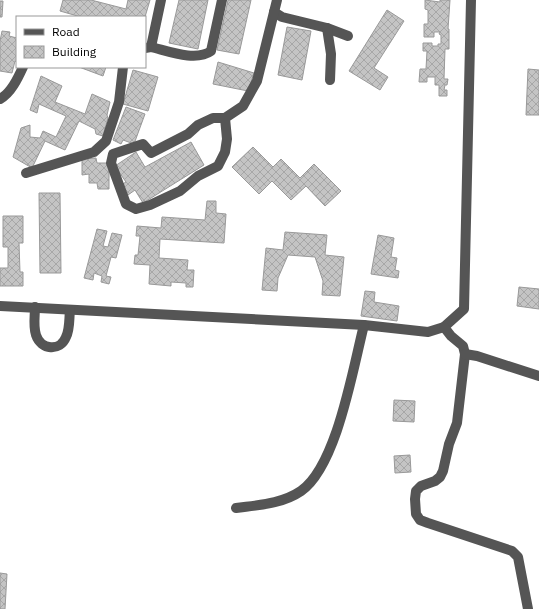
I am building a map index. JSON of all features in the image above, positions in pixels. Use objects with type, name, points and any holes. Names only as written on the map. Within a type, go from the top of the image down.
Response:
[{"type":"street","points":[[161,0],[148,47],[194,56],[205,55],[211,51],[222,0]]},
{"type":"street","points":[[225,118],[227,139],[225,152],[218,166],[198,176],[180,191],[150,205],[136,209],[126,204],[111,163],[113,154],[143,144],[151,154],[188,134],[198,125],[213,118],[225,118],[243,106],[257,82],[277,0]]},
{"type":"street","points":[[0,306],[364,325],[428,332],[444,327],[464,309],[471,0]]},
{"type":"street","points":[[274,12],[282,17],[327,28],[348,36]]},
{"type":"street","points":[[327,28],[331,54],[330,80]]},
{"type":"street","points":[[0,99],[5,96],[19,76],[23,68]]},
{"type":"street","points":[[26,173],[94,152],[106,141],[119,102],[123,68]]},
{"type":"street","points":[[35,308],[34,327],[36,336],[40,342],[46,346],[52,347],[58,347],[67,337],[70,310]]},
{"type":"street","points":[[236,508],[280,501],[301,491],[314,478],[328,452],[341,419],[364,325]]},
{"type":"street","points":[[444,327],[451,336],[463,346],[465,354],[457,423],[449,444],[443,471],[440,477],[435,481],[421,486],[416,491],[414,500],[416,514],[420,520],[512,551],[518,557],[528,609]]},
{"type":"street","points":[[465,354],[477,356],[539,376]]},
{"type":"building","points":[[63,0],[91,0],[126,9],[128,0],[150,0],[145,16],[78,16],[60,11]]},
{"type":"building","points":[[179,0],[208,0],[198,49],[169,43]]},
{"type":"building","points":[[228,0],[251,0],[239,54],[217,50]]},
{"type":"building","points":[[425,0],[440,2],[440,0],[450,0],[448,29],[449,49],[445,49],[444,79],[448,79],[444,90],[447,90],[447,96],[439,96],[439,85],[435,85],[435,77],[427,77],[427,82],[419,82],[420,69],[426,69],[427,51],[423,51],[423,43],[432,43],[432,46],[438,46],[438,44],[441,44],[440,32],[434,32],[434,37],[424,37],[424,24],[428,24],[428,10],[425,9]]},
{"type":"building","points":[[0,1],[3,1],[2,17],[0,17]]},
{"type":"building","points":[[387,10],[404,21],[374,68],[388,77],[380,90],[349,71]]},
{"type":"building","points":[[287,27],[311,31],[302,80],[278,75]]},
{"type":"building","points":[[2,31],[10,32],[9,36],[16,38],[16,62],[12,73],[0,71],[0,41]]},
{"type":"building","points":[[218,62],[254,73],[248,91],[213,84]]},
{"type":"building","points":[[82,68],[106,68],[103,76]]},
{"type":"building","points":[[528,69],[539,70],[539,115],[526,115]]},
{"type":"building","points":[[133,70],[158,77],[148,111],[123,104]]},
{"type":"building","points":[[41,76],[62,86],[55,102],[85,114],[92,94],[110,102],[107,115],[108,118],[103,136],[96,134],[95,129],[79,121],[65,150],[45,141],[32,168],[13,157],[21,128],[30,125],[30,137],[40,138],[43,131],[56,137],[66,116],[39,104],[37,113],[30,110]]},
{"type":"building","points":[[126,107],[145,114],[134,144],[123,140],[121,144],[113,140]]},
{"type":"building","points":[[191,142],[204,165],[143,203],[135,190],[128,195],[121,185],[126,182],[115,166],[136,152],[145,167]]},
{"type":"building","points":[[253,147],[273,167],[281,159],[300,178],[314,164],[341,191],[325,206],[306,186],[291,200],[272,181],[259,194],[232,167]]},
{"type":"building","points":[[96,158],[97,163],[109,163],[109,189],[98,189],[97,183],[89,183],[89,174],[82,175],[82,159]]},
{"type":"building","points":[[39,193],[60,193],[61,273],[40,273]]},
{"type":"building","points":[[207,201],[216,201],[216,213],[226,214],[224,243],[160,239],[159,258],[188,260],[187,270],[194,270],[193,287],[186,287],[186,283],[171,282],[171,286],[149,284],[150,265],[134,264],[135,255],[138,255],[140,236],[136,236],[137,226],[161,228],[162,217],[205,220]]},
{"type":"building","points":[[3,216],[23,216],[23,243],[19,243],[20,272],[23,272],[23,286],[0,286],[0,268],[8,268],[8,247],[3,247]]},
{"type":"building","points":[[97,229],[107,231],[103,246],[108,247],[112,233],[122,235],[116,258],[111,257],[106,276],[111,277],[109,284],[101,282],[102,276],[94,273],[93,280],[84,278]]},
{"type":"building","points":[[285,232],[327,235],[325,255],[344,257],[340,296],[322,295],[323,281],[315,257],[288,255],[278,278],[277,291],[262,290],[266,248],[283,250]]},
{"type":"building","points":[[378,235],[394,238],[391,257],[397,258],[395,270],[399,271],[398,278],[371,274]]},
{"type":"building","points":[[519,287],[539,289],[539,309],[517,306]]},
{"type":"building","points":[[365,291],[375,292],[374,302],[399,306],[397,321],[361,316]]},
{"type":"building","points":[[394,400],[415,401],[414,422],[393,421]]},
{"type":"building","points":[[410,455],[411,472],[395,473],[394,456]]},
{"type":"building","points":[[0,573],[7,574],[5,609],[0,609]]}]
